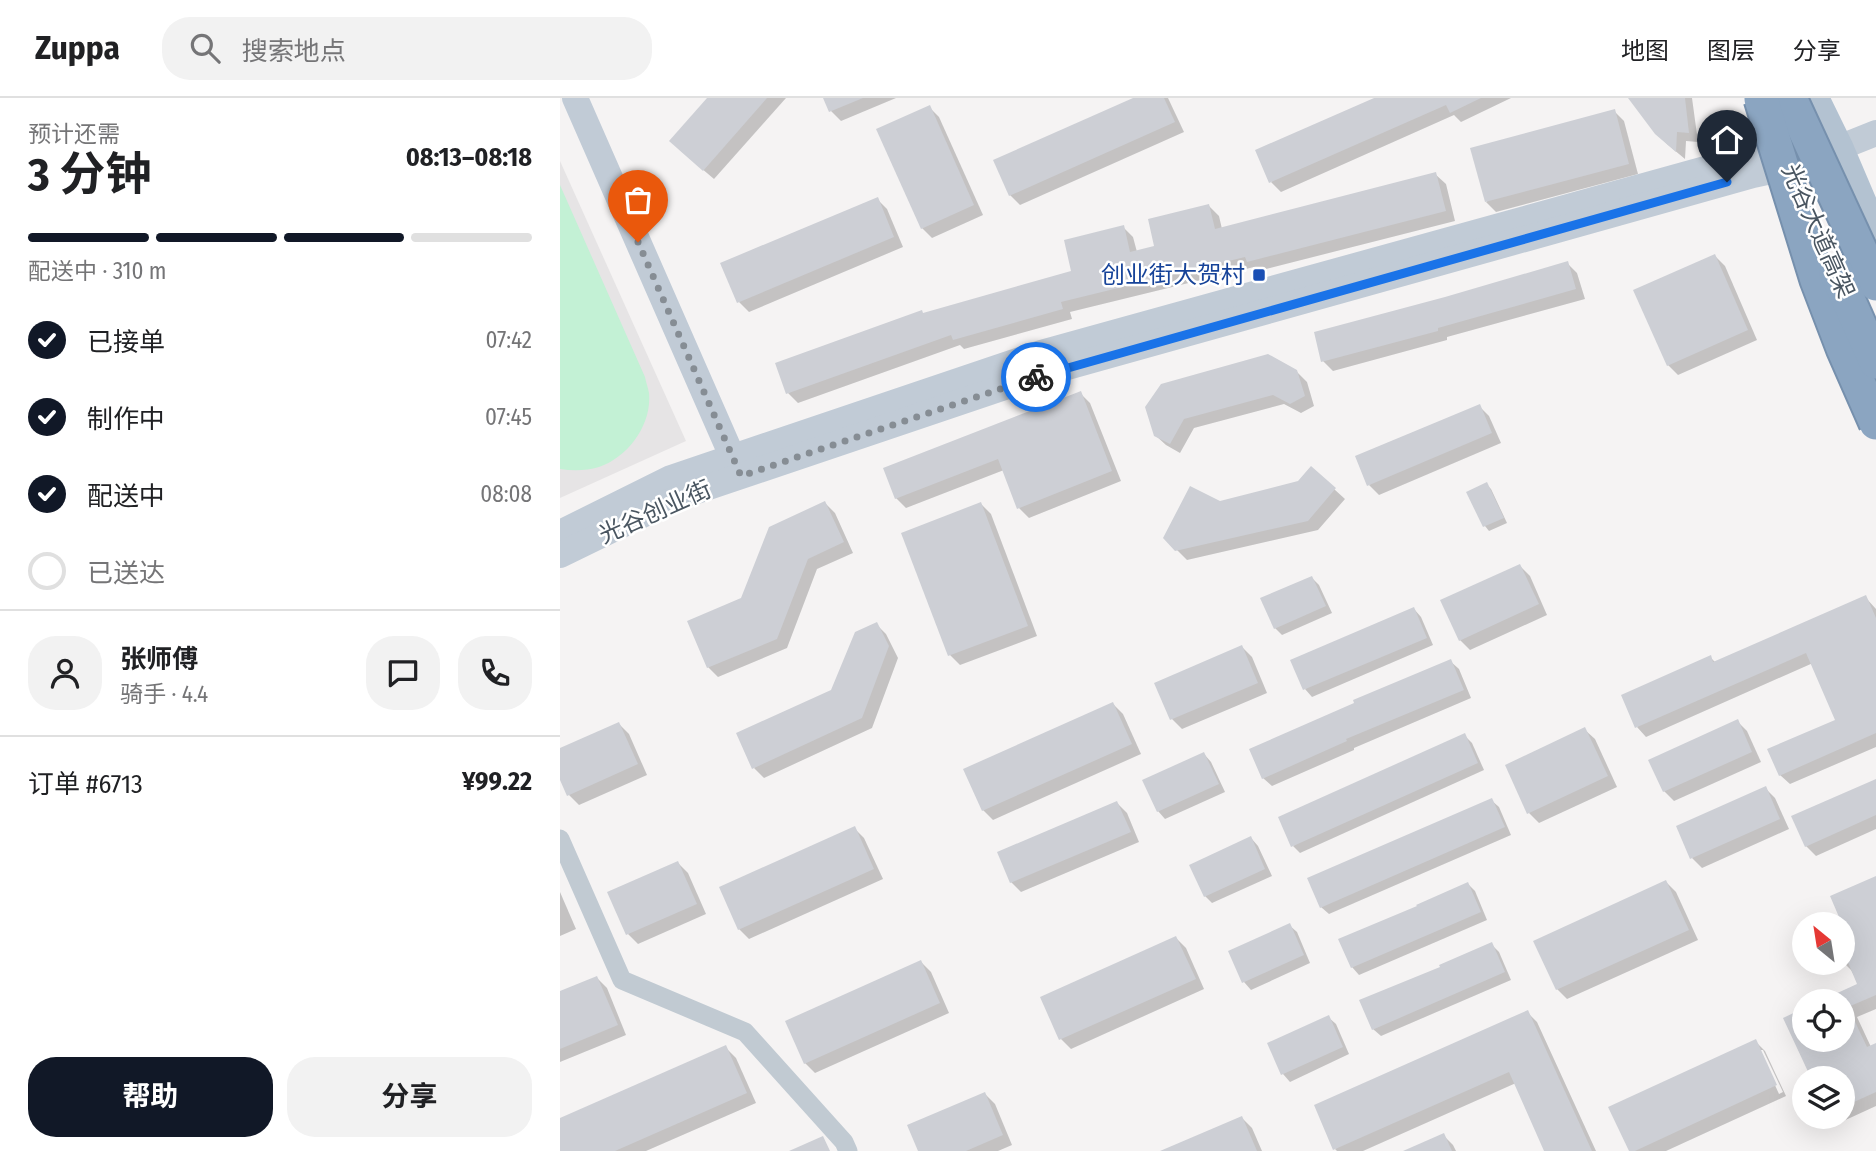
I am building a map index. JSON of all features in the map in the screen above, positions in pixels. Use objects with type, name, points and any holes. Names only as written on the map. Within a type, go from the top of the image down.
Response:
[{"type":"highway","name":"光谷大道高架","points":[[1766,98],[1876,284]]},
{"type":"highway","name":"光谷大道高架","points":[[1766,98],[1876,362]]},
{"type":"highway","points":[[1766,98],[1817,280],[1876,423]]},
{"type":"main road","points":[[575,98],[737,467]]},
{"type":"main road","points":[[1766,98],[1788,156],[1799,206],[1876,384]]},
{"type":"main road","points":[[1814,98],[1876,236]]},
{"type":"main road","name":"光谷创业街","points":[[1834,142],[1876,117]]},
{"type":"main road","name":"光谷创业街","points":[[560,555],[737,467],[1041,353],[1876,133]]},
{"type":"main road","name":"光谷创业街","points":[[560,533],[671,478],[737,467]]},
{"type":"street","points":[[560,839],[622,980],[745,1032],[845,1142],[849,1151]]},
{"type":"shaded area","points":[[560,161],[686,441],[560,498]]},
{"type":"green space","points":[[560,185],[645,377],[649,393],[647,417],[628,448],[610,462],[584,470],[560,469]]},
{"type":"building","points":[[707,98],[767,98],[703,171],[669,141]]},
{"type":"building","points":[[823,98],[863,98],[829,112]]},
{"type":"building","points":[[1133,98],[1164,98],[1175,122],[1009,196],[993,160]]},
{"type":"building","points":[[1374,98],[1481,98],[1450,113],[1446,105],[1269,183],[1255,150]]},
{"type":"building","points":[[1628,98],[1685,98],[1689,133],[1677,132],[1676,152],[1655,134]]},
{"type":"building","points":[[930,105],[974,205],[921,229],[876,129]]},
{"type":"building","points":[[1615,109],[1629,164],[1485,202],[1470,148]]},
{"type":"building","points":[[1436,172],[1446,211],[1247,262],[1245,257],[1061,302],[1063,309],[953,340],[951,335],[786,394],[775,363],[922,310],[923,313],[1071,271],[1064,240],[1124,225],[1130,252],[1154,246],[1148,219],[1209,204],[1215,229]]},
{"type":"building","points":[[878,197],[894,237],[737,303],[720,263]]},
{"type":"building","points":[[1715,254],[1748,330],[1667,366],[1633,290]]},
{"type":"building","points":[[1568,261],[1576,289],[1438,328],[1438,331],[1321,362],[1314,332]]},
{"type":"building","points":[[1268,354],[1297,370],[1305,396],[1290,404],[1273,395],[1184,419],[1170,444],[1154,436],[1145,407],[1161,384]]},
{"type":"building","points":[[1081,391],[1112,471],[1017,509],[998,459],[895,499],[883,468]]},
{"type":"building","points":[[1480,404],[1492,433],[1367,486],[1355,456]]},
{"type":"building","points":[[1311,466],[1336,488],[1308,521],[1175,551],[1163,538],[1190,486],[1220,501],[1298,481]]},
{"type":"building","points":[[1487,482],[1504,518],[1483,527],[1466,492]]},
{"type":"building","points":[[825,501],[844,542],[808,559],[777,639],[707,668],[687,621],[741,598],[769,527]]},
{"type":"building","points":[[981,502],[1028,626],[948,656],[901,533]]},
{"type":"building","points":[[1520,564],[1539,604],[1459,641],[1440,600]]},
{"type":"building","points":[[1312,576],[1326,606],[1274,629],[1260,598]]},
{"type":"building","points":[[1866,595],[1876,618],[1876,733],[1779,776],[1767,749],[1835,720],[1806,653],[1635,728],[1621,695],[1711,655],[1713,662]]},
{"type":"building","points":[[1414,607],[1427,638],[1303,690],[1290,660]]},
{"type":"building","points":[[877,622],[889,646],[862,718],[752,769],[736,733],[831,690],[855,632]]},
{"type":"building","points":[[1242,645],[1258,683],[1170,720],[1154,683]]},
{"type":"building","points":[[1451,659],[1464,690],[1346,739],[1347,741],[1262,779],[1249,749],[1354,703],[1353,700]]},
{"type":"building","points":[[1113,702],[1132,744],[982,811],[963,769]]},
{"type":"building","points":[[1738,719],[1752,752],[1663,792],[1648,760]]},
{"type":"building","points":[[619,722],[638,764],[567,796],[560,780],[560,748]]},
{"type":"building","points":[[1585,727],[1608,776],[1527,814],[1505,765]]},
{"type":"building","points":[[1465,733],[1478,763],[1291,847],[1278,817]]},
{"type":"building","points":[[1204,752],[1219,784],[1157,812],[1142,780]]},
{"type":"building","points":[[1876,779],[1876,815],[1805,847],[1791,816]]},
{"type":"building","points":[[1766,786],[1780,819],[1690,859],[1676,826]]},
{"type":"building","points":[[1492,798],[1505,827],[1320,908],[1307,878]]},
{"type":"building","points":[[1117,801],[1131,832],[1010,883],[997,852]]},
{"type":"building","points":[[855,826],[874,869],[738,930],[719,887]]},
{"type":"building","points":[[1251,836],[1265,869],[1204,897],[1189,865]]},
{"type":"building","points":[[678,861],[697,904],[626,935],[607,892]]},
{"type":"building","points":[[1876,876],[1876,995],[1855,1004],[1855,989],[1846,989],[1857,984],[1853,975],[1855,912],[1837,912],[1830,896]]},
{"type":"building","points":[[1666,880],[1689,930],[1556,990],[1533,941]]},
{"type":"building","points":[[1468,882],[1481,912],[1351,968],[1338,939]]},
{"type":"building","points":[[1290,923],[1304,955],[1242,983],[1228,951]]},
{"type":"building","points":[[1176,936],[1196,979],[1059,1040],[1040,997]]},
{"type":"building","points":[[1492,942],[1505,972],[1372,1030],[1359,1000],[1440,967],[1439,965]]},
{"type":"building","points":[[921,960],[940,1003],[804,1064],[785,1021]]},
{"type":"building","points":[[597,976],[618,1025],[560,1049],[560,991]]},
{"type":"building","points":[[1528,1010],[1592,1151],[1544,1151],[1509,1072],[1333,1150],[1314,1105]]},
{"type":"building","points":[[1792,1014],[1792,1037],[1783,1018]]},
{"type":"building","points":[[1329,1015],[1343,1047],[1281,1075],[1267,1043]]},
{"type":"building","points":[[1855,1022],[1867,1047],[1876,1043],[1876,1092],[1855,1102],[1855,1066],[1805,1066],[1799,1052],[1855,1052]]},
{"type":"building","points":[[1756,1039],[1777,1085],[1635,1151],[1629,1151],[1608,1107]]},
{"type":"building","points":[[726,1045],[747,1093],[615,1151],[560,1151],[560,1118]]},
{"type":"building","points":[[985,1092],[1003,1135],[966,1151],[918,1151],[907,1125]]},
{"type":"building","points":[[1242,1116],[1257,1151],[1160,1151]]},
{"type":"building","points":[[1444,1133],[1452,1151],[1403,1151]]},
{"type":"building","points":[[823,1136],[830,1151],[789,1151]]},
{"type":"way so far","points":[[638,242],[741,476],[1036,377]]},
{"type":"place","name":"创业街大贺村","points":[[1259,275]]},
{"type":"route","points":[[1036,377],[1727,182]]}]
